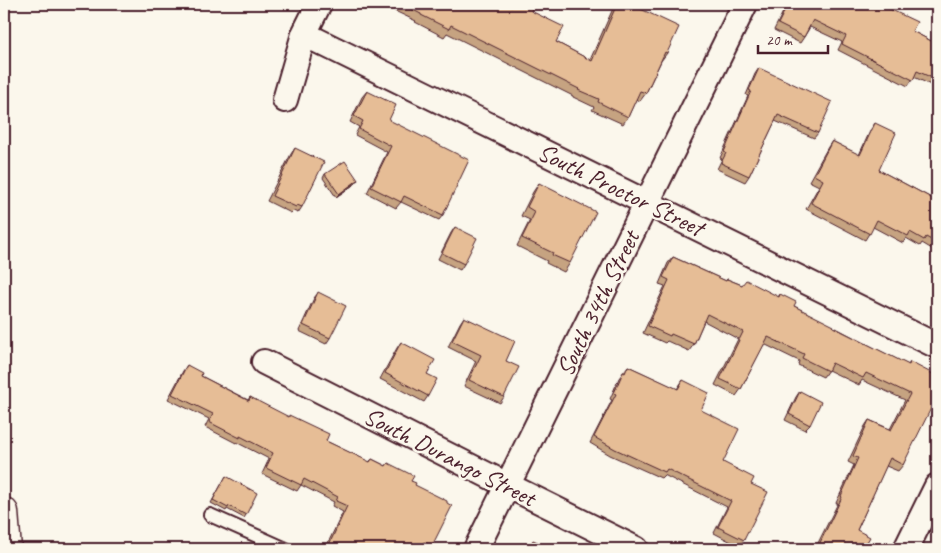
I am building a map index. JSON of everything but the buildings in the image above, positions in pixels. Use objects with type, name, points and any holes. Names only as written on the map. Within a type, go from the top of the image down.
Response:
[{"type":"street","points":[[285,100],[304,34],[319,4]]},
{"type":"street","name":"South 34th Street","points":[[476,549],[745,4]]},
{"type":"street","name":"South Proctor Street","points":[[304,34],[937,346]]},
{"type":"street","name":"South Durango Street","points":[[264,362],[636,549]]},
{"type":"street","points":[[906,549],[937,486]]},
{"type":"street","points":[[4,512],[7,549]]},
{"type":"lane","points":[[210,515],[286,549]]}]
